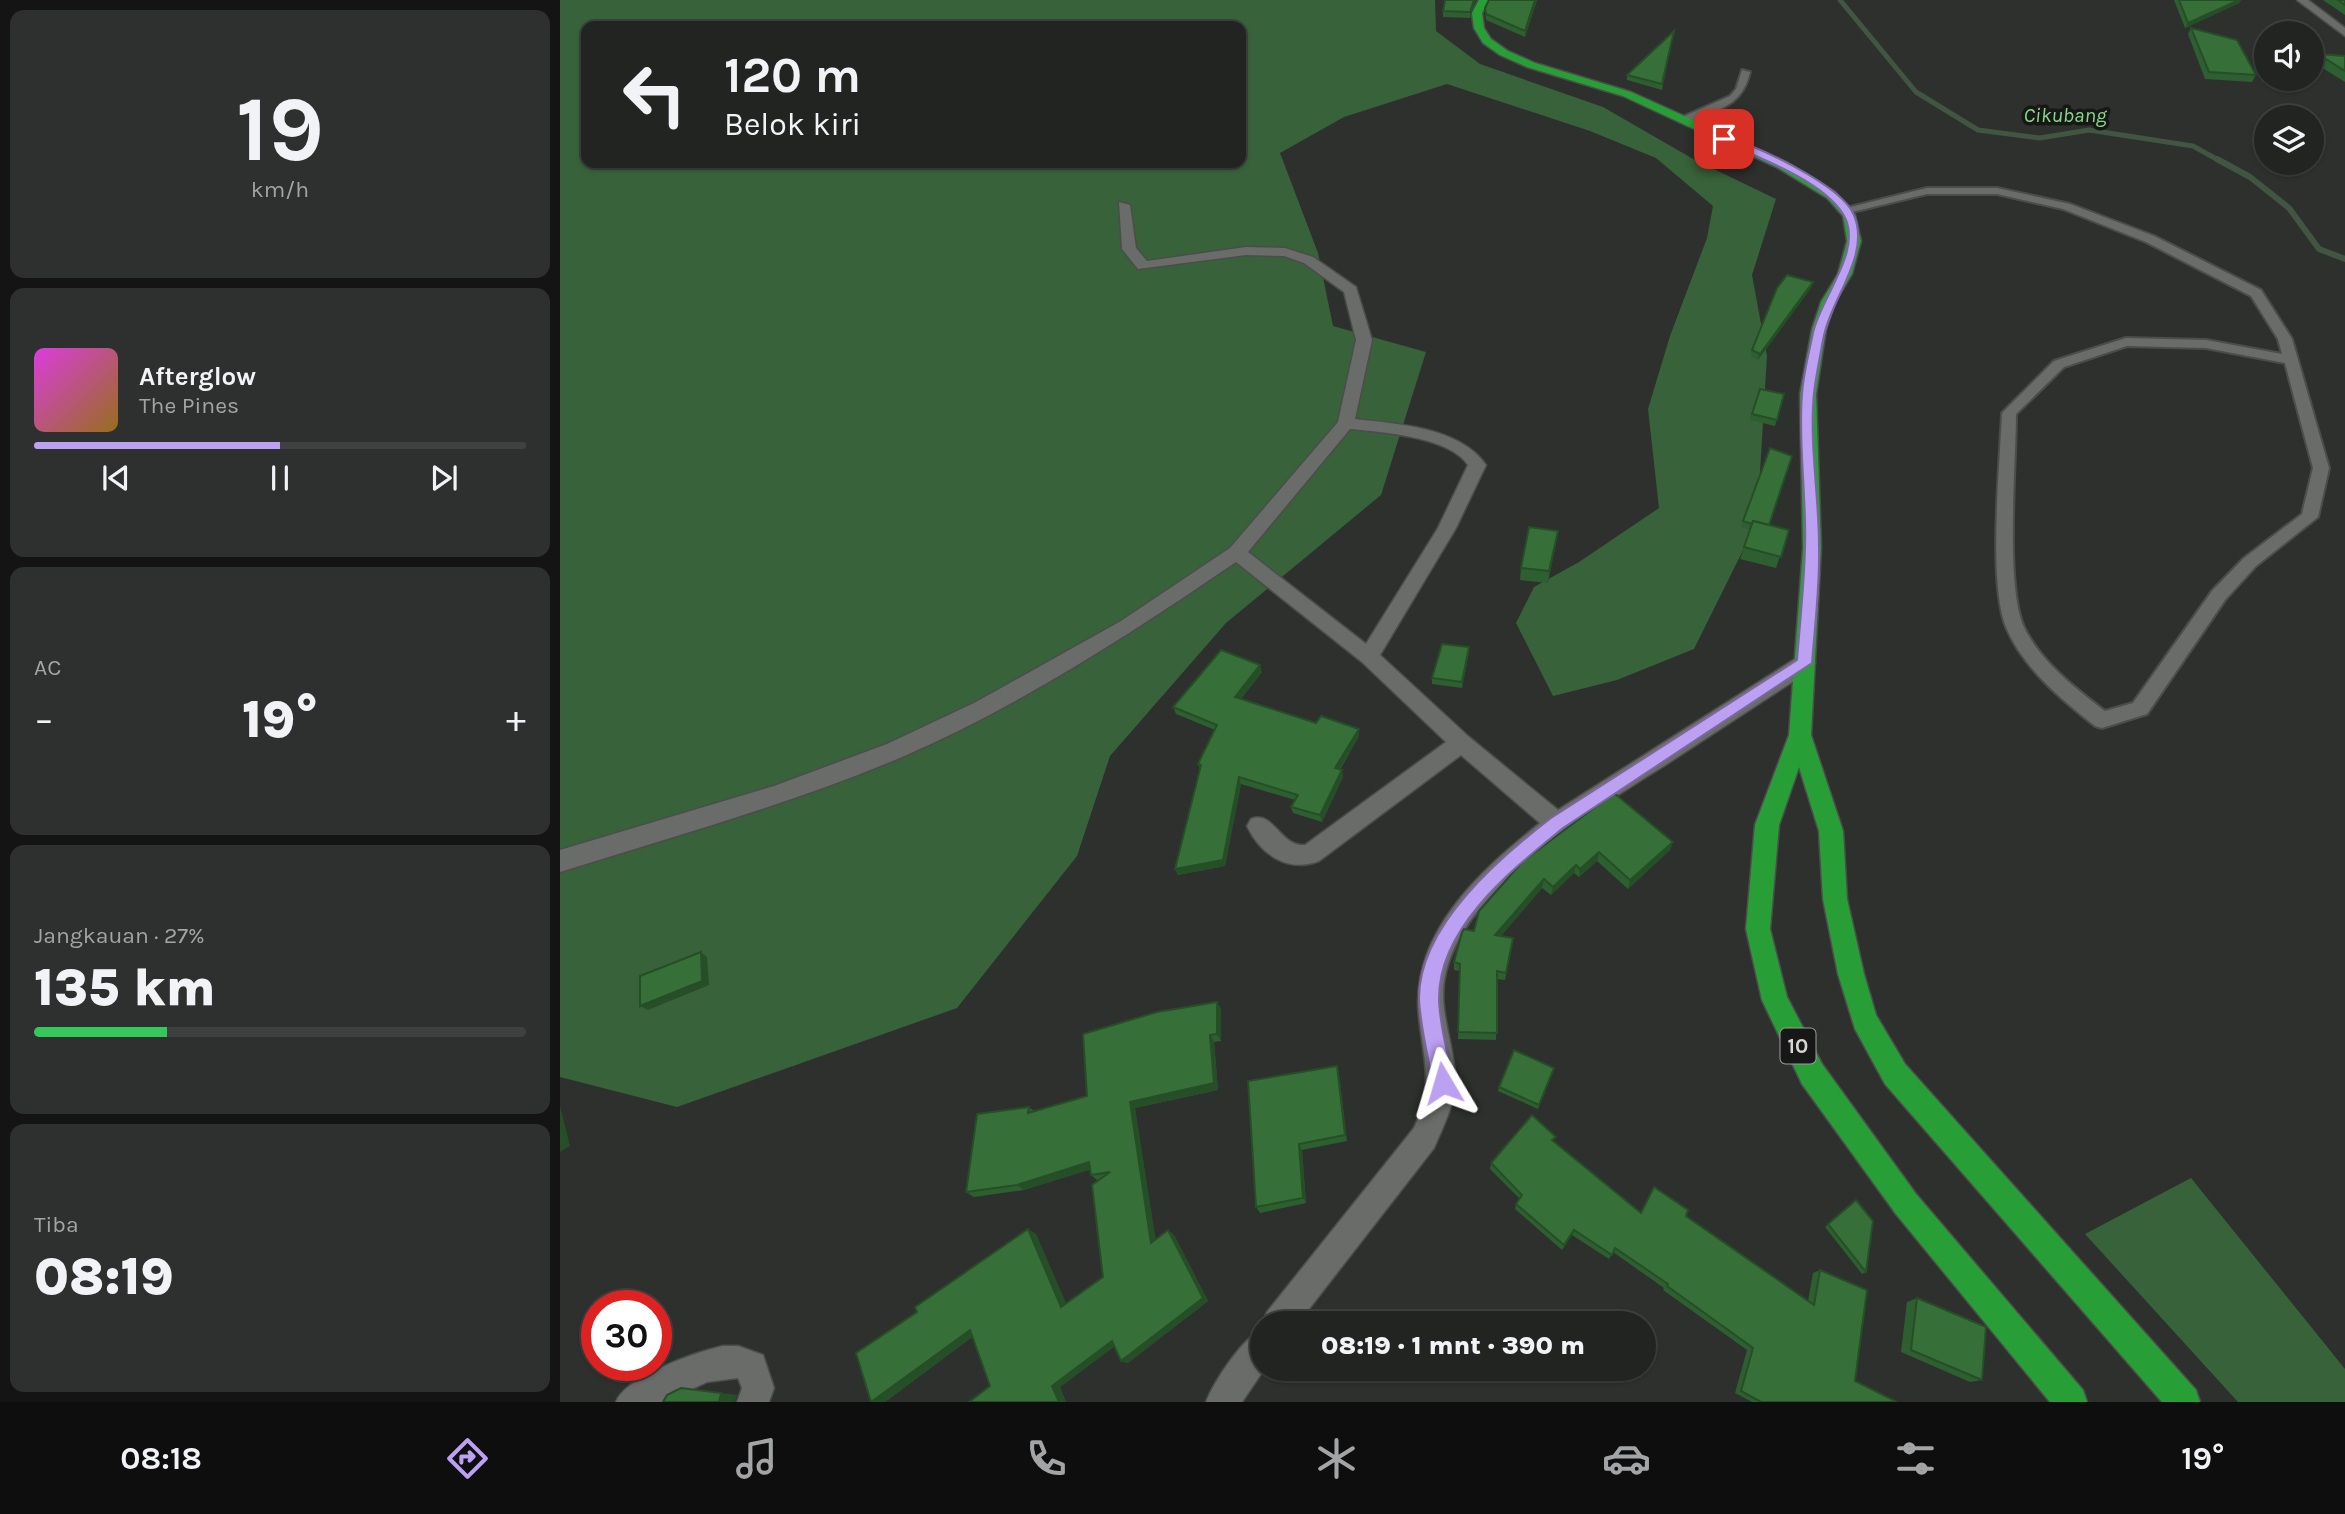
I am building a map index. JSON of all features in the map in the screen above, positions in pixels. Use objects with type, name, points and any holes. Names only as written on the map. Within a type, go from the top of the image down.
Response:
[{"type":"highway","points":[[1484,0],[1476,13],[1479,28],[1487,41],[1504,53],[1531,65],[1627,94],[1684,120],[1805,177],[1831,195],[1844,210]]},
{"type":"highway","name":"10","points":[[1844,210],[1849,215],[1854,241],[1845,274],[1828,303],[1819,329],[1808,394],[1812,548],[1800,735],[1767,825],[1758,929],[1775,1000],[1812,1074],[1906,1204],[2071,1402]]},
{"type":"highway","name":"10","points":[[1800,735],[1830,831],[1835,899],[1864,1020],[1895,1074],[2184,1402]]},
{"type":"street","points":[[2302,0],[2345,33]]},
{"type":"street","points":[[560,861],[778,795],[895,750],[983,708],[1128,626],[1237,553],[1346,423],[1364,340],[1351,290],[1301,256],[1256,249],[1177,264],[1143,266],[1129,249],[1124,205]]},
{"type":"street","points":[[1346,423],[1402,429],[1468,452],[1476,465],[1447,528],[1369,657]]},
{"type":"street","points":[[1237,553],[1369,657],[1461,743],[1557,823]]},
{"type":"street","points":[[1288,1311],[1424,1139],[1435,1117],[1443,1083],[1429,998],[1434,970],[1450,933],[1475,897],[1523,850],[1557,823],[1805,663]]},
{"type":"street","points":[[1259,826],[1281,851],[1290,856],[1311,854],[1461,743]]},
{"type":"street","points":[[632,1402],[718,1361],[739,1360],[752,1366],[758,1388],[753,1402]]},
{"type":"street","points":[[1222,1402],[1250,1363]]},
{"type":"lane","points":[[1684,120],[1734,98],[1741,90],[1745,72]]},
{"type":"lane","points":[[1844,210],[1927,191],[1997,191],[2066,206],[2150,239],[2256,293],[2285,339],[2321,468],[2310,517],[2250,562],[2220,595],[2179,648],[2140,709],[2102,720],[2064,691],[2013,626],[2007,584],[2009,413],[2059,364],[2126,342],[2206,344],[2290,360]]},
{"type":"green space","points":[[560,0],[1435,0],[1436,31],[1480,64],[1603,107],[1695,160],[1776,199],[1752,275],[1767,356],[1757,522],[1694,649],[1617,680],[1553,696],[1516,623],[1534,587],[1579,562],[1659,508],[1648,409],[1670,336],[1707,238],[1713,206],[1656,158],[1590,131],[1447,84],[1344,117],[1280,153],[1318,253],[1333,326],[1426,352],[1381,495],[1226,623],[1110,756],[1077,856],[957,1008],[677,1107],[560,1077]]},
{"type":"green space","points":[[2191,1178],[2345,1369],[2345,1402],[2238,1402],[2085,1234]]},
{"type":"building","points":[[1445,0],[1474,0],[1470,12],[1443,11]]},
{"type":"building","points":[[1489,0],[1535,0],[1525,31],[1486,14],[1485,8]]},
{"type":"building","points":[[2179,0],[2239,0],[2188,23]]},
{"type":"building","points":[[2191,28],[2237,40],[2254,75],[2209,72]]},
{"type":"building","points":[[1674,31],[1662,84],[1627,75]]},
{"type":"building","points":[[2324,54],[2345,56],[2345,71],[2324,58]]},
{"type":"building","points":[[1787,275],[1813,282],[1760,354],[1752,350],[1777,288]]},
{"type":"building","points":[[1760,389],[1784,394],[1777,420],[1752,414]]},
{"type":"building","points":[[1770,448],[1792,456],[1769,525],[1753,521],[1752,524],[1743,521]]},
{"type":"building","points":[[1753,521],[1789,530],[1781,557],[1744,547]]},
{"type":"building","points":[[1529,527],[1558,531],[1549,571],[1521,568]]},
{"type":"building","points":[[1442,644],[1469,647],[1462,682],[1432,678]]},
{"type":"building","points":[[1221,650],[1260,665],[1235,697],[1316,723],[1321,716],[1359,729],[1335,768],[1342,770],[1320,815],[1291,807],[1298,795],[1239,777],[1223,860],[1175,869],[1201,765],[1198,764],[1217,725],[1173,707]]},
{"type":"building","points":[[1614,793],[1673,842],[1630,880],[1599,852],[1580,869],[1576,865],[1553,887],[1544,879],[1495,935],[1513,938],[1506,973],[1497,971],[1497,1033],[1458,1032],[1460,964],[1454,962],[1462,932],[1464,929],[1474,931],[1479,911],[1523,861]]},
{"type":"building","points":[[701,952],[702,981],[640,1006],[640,976]]},
{"type":"building","points":[[1217,1002],[1217,1034],[1210,1035],[1214,1083],[1130,1102],[1151,1243],[1168,1230],[1203,1298],[1121,1361],[1112,1341],[1052,1386],[1059,1402],[969,1402],[990,1386],[970,1330],[871,1402],[856,1353],[917,1312],[915,1307],[1028,1229],[1061,1307],[1103,1277],[1092,1185],[1110,1172],[1091,1175],[1089,1162],[1017,1185],[966,1192],[977,1114],[1029,1107],[1028,1113],[1087,1096],[1083,1034],[1157,1012]]},
{"type":"building","points":[[1514,1050],[1554,1068],[1539,1105],[1499,1087]]},
{"type":"building","points":[[1337,1066],[1345,1135],[1299,1144],[1303,1198],[1256,1207],[1248,1081]]},
{"type":"building","points":[[1532,1115],[1556,1137],[1552,1140],[1641,1213],[1654,1187],[1688,1210],[1686,1216],[1814,1305],[1820,1270],[1867,1290],[1855,1381],[1897,1402],[1761,1402],[1741,1391],[1753,1348],[1615,1248],[1612,1255],[1574,1230],[1564,1245],[1516,1204],[1522,1195],[1491,1163]]},
{"type":"building","points":[[1856,1200],[1873,1221],[1866,1272],[1828,1224]]},
{"type":"building","points":[[1917,1298],[1986,1327],[1982,1380],[1911,1350]]},
{"type":"building","points":[[681,1388],[721,1393],[719,1402],[663,1402],[667,1395]]},
{"type":"waterway","name":"Cikubang","points":[[1840,0],[1916,92],[1978,130],[2040,138],[2089,130],[2193,146],[2220,161]]},
{"type":"waterway","name":"Cikubang","points":[[2217,159],[2250,177],[2289,208],[2319,249],[2345,259]]},
{"type":"route","points":[[1443,1083],[1429,998],[1434,970],[1450,933],[1475,897],[1523,850],[1557,823],[1805,663],[1812,548],[1808,394],[1819,329],[1828,303],[1845,274],[1854,241],[1849,215],[1831,195],[1805,177],[1724,139]]}]
